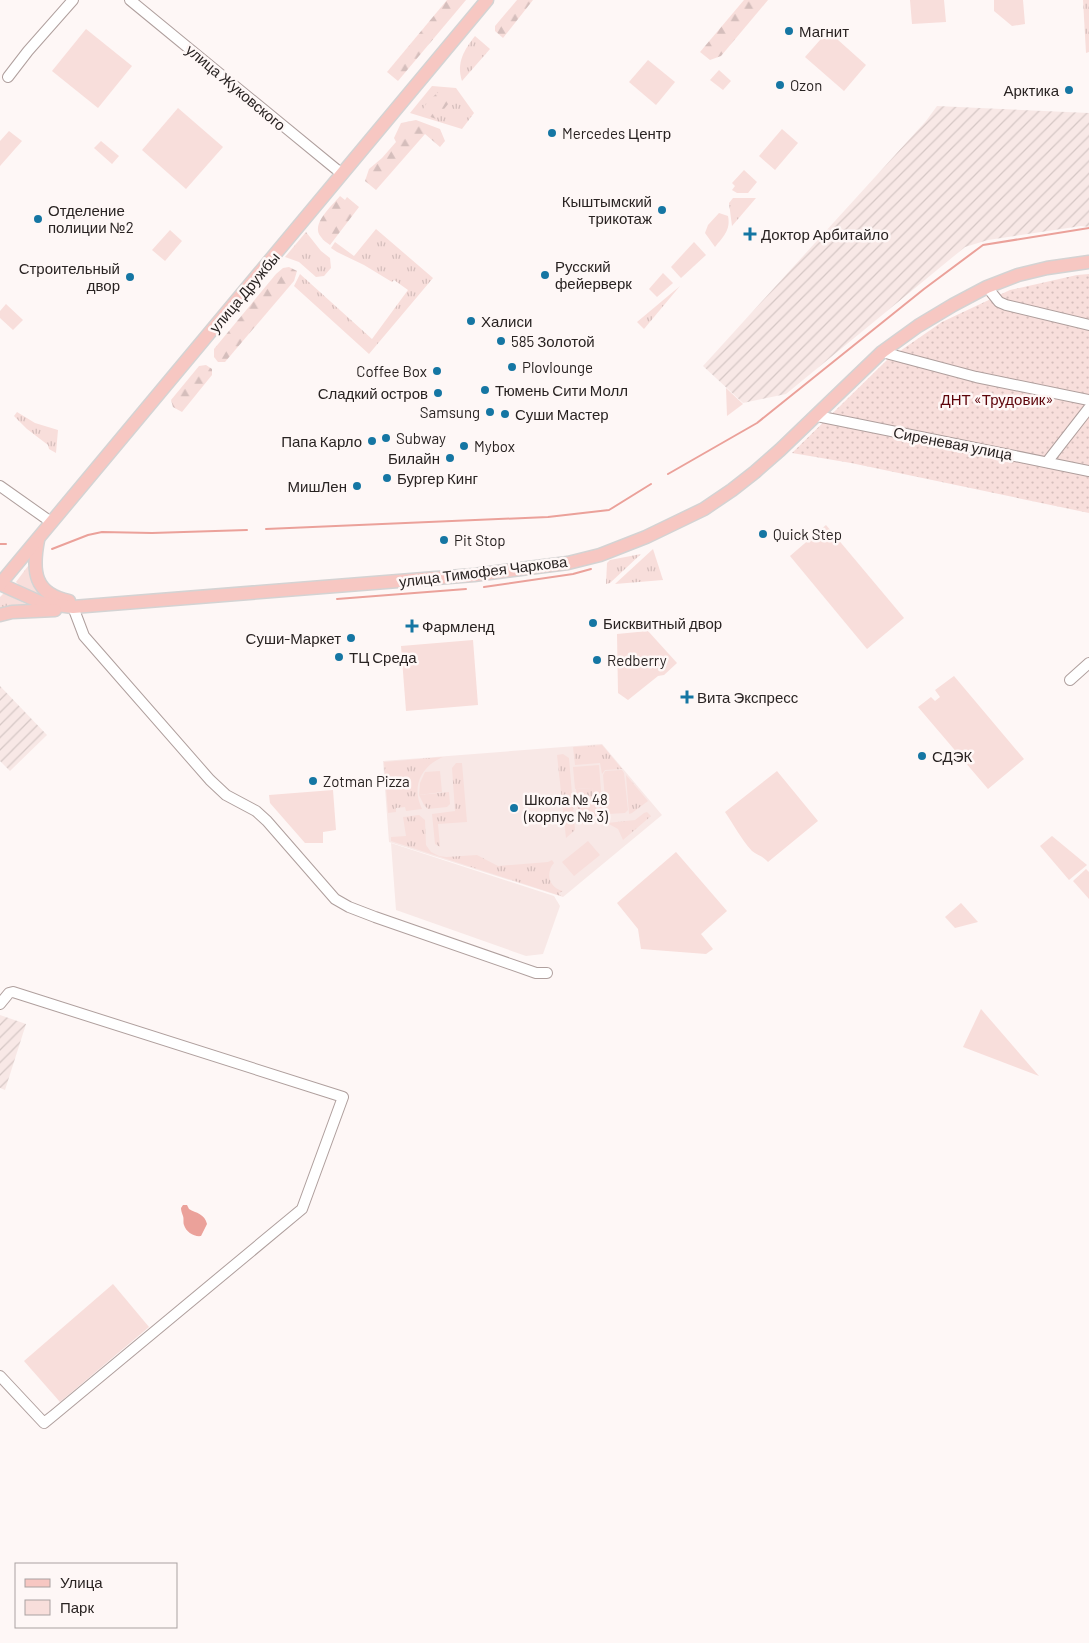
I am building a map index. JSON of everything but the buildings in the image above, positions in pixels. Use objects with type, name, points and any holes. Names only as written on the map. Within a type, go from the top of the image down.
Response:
[{"type":"main road","name":"улица Дружбы","points":[[0,584],[487,0]]},
{"type":"main road","name":"улица Тимофея Чаркова","points":[[0,584],[42,603],[73,607],[474,575],[568,563],[600,555],[646,537],[704,509],[755,472],[817,416],[882,352],[918,326],[987,287],[1018,275],[1047,268],[1089,262]]},
{"type":"main road","points":[[38,539],[34,568],[40,584],[51,595],[58,598],[72,602],[94,604]]},
{"type":"main road","points":[[0,615],[73,607]]},
{"type":"street","points":[[8,77],[73,0]]},
{"type":"street","name":"улица Жуковского","points":[[130,0],[342,174]]},
{"type":"street","points":[[987,287],[999,302],[1006,305],[1089,325]]},
{"type":"street","points":[[882,352],[976,377],[1089,400]]},
{"type":"street","points":[[1047,462],[1089,408]]},
{"type":"street","name":"Сиреневая улица","points":[[817,416],[1089,471]]},
{"type":"street","points":[[0,486],[51,522]]},
{"type":"street","points":[[73,607],[84,636],[210,780],[226,795],[256,811],[267,820],[335,899],[349,907],[375,917],[536,973],[547,973]]},
{"type":"street","points":[[1070,680],[1089,664]]},
{"type":"street","points":[[0,1004],[9,993],[13,992],[344,1097],[302,1209],[44,1423],[0,1376]]},
{"type":"shaded area","points":[[937,106],[1089,113],[1089,227],[1081,226],[988,240],[965,247],[786,394],[743,403],[703,366],[926,121]]},
{"type":"shaded area","points":[[0,686],[47,735],[10,771],[0,761]]},
{"type":"shaded area","points":[[602,744],[662,815],[563,897],[389,842],[383,761]]},
{"type":"shaded area","points":[[391,843],[554,896],[560,906],[543,954],[526,956],[396,910]]},
{"type":"shaded area","points":[[0,1015],[26,1024],[5,1090],[0,1088]]},
{"type":"shaded area","points":[[183,1205],[187,1205],[189,1209],[200,1214],[206,1221],[207,1224],[201,1236],[193,1235],[185,1228],[181,1209]]},
{"type":"green space","points":[[447,0],[466,0],[398,81],[387,72]]},
{"type":"green space","points":[[517,0],[533,0],[503,38],[495,31],[495,26]]},
{"type":"green space","points":[[744,0],[768,0],[721,56],[710,60],[700,52]]},
{"type":"green space","points":[[910,0],[944,0],[946,22],[912,24]]},
{"type":"green space","points":[[994,0],[1023,0],[1025,24],[1012,26],[994,11]]},
{"type":"green space","points":[[1083,0],[1089,0],[1089,52],[1086,53]]},
{"type":"green space","points":[[86,29],[132,66],[98,108],[52,71]]},
{"type":"green space","points":[[828,31],[866,65],[844,91],[805,57]]},
{"type":"green space","points":[[475,36],[490,49],[462,81],[460,68],[462,57],[467,46]]},
{"type":"green space","points":[[648,60],[675,82],[656,105],[629,82]]},
{"type":"green space","points":[[719,70],[731,81],[723,90],[710,80]]},
{"type":"green space","points":[[432,86],[456,88],[474,113],[462,129],[410,113]]},
{"type":"green space","points":[[441,90],[451,91],[453,98],[436,119],[420,113],[429,100]]},
{"type":"green space","points":[[178,108],[223,147],[186,189],[142,150]]},
{"type":"green space","points":[[416,120],[440,129],[445,141],[440,147],[425,134],[376,190],[365,181],[369,169],[396,142],[394,138],[401,123]]},
{"type":"green space","points":[[782,129],[798,143],[775,170],[759,156]]},
{"type":"green space","points":[[9,131],[22,141],[0,166],[0,141]]},
{"type":"green space","points":[[101,141],[119,156],[112,164],[94,148]]},
{"type":"green space","points":[[744,170],[757,182],[748,193],[737,193],[732,190],[735,186],[732,183]]},
{"type":"green space","points":[[340,196],[345,200],[347,197],[359,207],[330,245],[321,237],[318,227],[323,215]]},
{"type":"green space","points":[[733,198],[756,198],[732,226],[729,203]]},
{"type":"green space","points":[[719,213],[728,216],[729,221],[726,233],[715,247],[705,233],[708,225]]},
{"type":"green space","points":[[376,229],[433,278],[369,354],[294,286],[300,274],[372,339],[408,290],[394,280],[392,282],[331,248],[335,242],[354,256]]},
{"type":"green space","points":[[170,230],[182,241],[165,261],[152,250]]},
{"type":"green space","points":[[306,232],[321,251],[330,258],[331,268],[324,276],[316,277],[299,262],[285,257]]},
{"type":"green space","points":[[694,242],[706,255],[681,278],[671,267]]},
{"type":"green space","points":[[289,267],[297,271],[294,281],[225,362],[218,362],[214,357],[214,349],[276,274],[283,268]]},
{"type":"green space","points":[[663,273],[673,283],[657,297],[649,289]]},
{"type":"green space","name":"ДНТ «Трудовик»","points":[[1089,274],[1089,513],[851,463],[792,453],[887,360],[942,322],[1010,290]]},
{"type":"green space","points":[[680,286],[644,329],[637,322]]},
{"type":"green space","points":[[6,304],[23,320],[13,330],[0,318],[0,311]]},
{"type":"green space","points":[[206,365],[212,369],[212,375],[182,412],[173,407],[171,400],[199,366]]},
{"type":"green space","points":[[726,388],[743,404],[727,416]]},
{"type":"green space","points":[[17,412],[35,423],[58,430],[56,453],[49,449],[48,445],[14,416]]},
{"type":"green space","points":[[826,525],[904,618],[867,649],[790,556]]},
{"type":"green space","points":[[653,549],[663,580],[615,584]]},
{"type":"green space","points":[[641,554],[610,583],[606,584],[607,563],[610,560]]},
{"type":"green space","points":[[31,562],[46,598],[21,587],[16,582]]},
{"type":"green space","points":[[4,593],[32,607],[0,611],[0,597]]},
{"type":"green space","points":[[648,631],[677,663],[664,675],[658,676],[628,700],[618,693],[617,634]]},
{"type":"green space","points":[[473,640],[478,705],[406,711],[401,646]]},
{"type":"green space","points":[[954,676],[1024,759],[988,789],[918,707],[931,697],[935,701],[940,697],[935,690]]},
{"type":"green space","points":[[602,745],[622,769],[605,770],[602,774],[600,763],[575,765],[573,747]]},
{"type":"green space","points":[[563,754],[569,758],[575,830],[566,838],[557,755]]},
{"type":"green space","points":[[443,757],[429,766],[420,778],[418,793],[422,809],[406,811],[405,807],[396,808],[396,812],[388,813],[384,762]]},
{"type":"green space","points":[[456,763],[462,763],[467,822],[438,824],[440,847],[435,844],[432,814],[455,811],[452,768]]},
{"type":"green space","points":[[599,765],[603,816],[594,817],[592,788],[575,789],[573,767]]},
{"type":"green space","points":[[622,770],[624,773],[628,810],[625,813],[608,814],[606,812],[603,775],[605,771]]},
{"type":"green space","points":[[440,771],[442,792],[419,795],[420,783],[425,772]]},
{"type":"green space","points":[[777,771],[818,821],[768,862],[752,851],[725,812]]},
{"type":"green space","points":[[626,775],[648,801],[629,814]]},
{"type":"green space","points":[[592,788],[594,817],[583,824],[579,822],[576,789]]},
{"type":"green space","points":[[333,790],[336,830],[323,832],[323,843],[305,843],[270,803],[269,795]]},
{"type":"green space","points":[[449,792],[450,804],[447,807],[428,809],[419,795]]},
{"type":"green space","points":[[647,812],[651,816],[623,840],[618,829],[607,823],[635,820]]},
{"type":"green space","points":[[419,815],[425,820],[426,845],[431,852],[439,856],[477,855],[498,866],[548,862],[552,860],[554,863],[549,875],[550,880],[554,887],[563,891],[559,893],[561,896],[391,841],[391,837],[406,836],[403,817]]},
{"type":"green space","points":[[1052,836],[1087,865],[1069,880],[1040,846]]},
{"type":"green space","points":[[588,841],[600,855],[574,876],[562,862]]},
{"type":"green space","points":[[676,852],[727,911],[701,934],[713,949],[706,954],[641,949],[638,929],[617,903]]},
{"type":"green space","points":[[1086,869],[1089,872],[1089,899],[1073,881]]},
{"type":"green space","points":[[961,903],[978,922],[955,928],[945,917]]},
{"type":"green space","points":[[981,1009],[1039,1076],[963,1047]]},
{"type":"green space","points":[[113,1284],[149,1327],[60,1402],[24,1361]]},
{"type":"waterway","points":[[668,474],[757,423],[924,289],[983,245],[1089,228]]},
{"type":"waterway","points":[[266,529],[548,517],[609,510],[651,484]]},
{"type":"waterway","points":[[52,549],[88,535],[102,532],[152,533],[247,530]]},
{"type":"waterway","points":[[0,544],[6,544]]},
{"type":"waterway","points":[[484,587],[573,574],[591,569]]},
{"type":"waterway","points":[[337,599],[466,589]]},
{"type":"place","name":"Магнит","points":[[789,31]]},
{"type":"place","name":"Ozon","points":[[780,85]]},
{"type":"place","name":"Арктика","points":[[1069,90]]},
{"type":"place","name":"Mercedes Центр","points":[[552,133]]},
{"type":"place","name":"Кыштымский трикотаж","points":[[662,210]]},
{"type":"place","name":"Отделение полиции №2","points":[[38,219]]},
{"type":"place","name":"Доктор Арбитайло","points":[[750,234]]},
{"type":"place","name":"Русский фейерверк","points":[[545,275]]},
{"type":"place","name":"Строительный двор","points":[[130,277]]},
{"type":"place","name":"Халиси","points":[[471,321]]},
{"type":"place","name":"585 Золотой","points":[[501,341]]},
{"type":"place","name":"Plovlounge","points":[[512,367]]},
{"type":"place","name":"Coffee Box","points":[[437,371]]},
{"type":"place","name":"Тюмень Сити Молл","points":[[485,390]]},
{"type":"place","name":"Сладкий остров","points":[[438,393]]},
{"type":"place","name":"Samsung","points":[[490,412]]},
{"type":"place","name":"Суши Мастер","points":[[505,414]]},
{"type":"place","name":"Subway","points":[[386,438]]},
{"type":"place","name":"Папа Карло","points":[[372,441]]},
{"type":"place","name":"Mybox","points":[[464,446]]},
{"type":"place","name":"Билайн","points":[[450,458]]},
{"type":"place","name":"Бургер Кинг","points":[[387,478]]},
{"type":"place","name":"МишЛен","points":[[357,486]]},
{"type":"place","name":"Quick Step","points":[[763,534]]},
{"type":"place","name":"Pit Stop","points":[[444,540]]},
{"type":"place","name":"Бисквитный двор","points":[[593,623]]},
{"type":"place","name":"Фармленд","points":[[412,626]]},
{"type":"place","name":"Суши-Маркет","points":[[351,638]]},
{"type":"place","name":"ТЦ Среда","points":[[339,657]]},
{"type":"place","name":"Redberry","points":[[597,660]]},
{"type":"place","name":"Вита Экспресс","points":[[687,697]]},
{"type":"place","name":"СДЭК","points":[[922,756]]},
{"type":"place","name":"Zotman Pizza","points":[[313,781]]},
{"type":"place","name":"Школа № 48 (корпус № 3)","points":[[514,808]]}]
